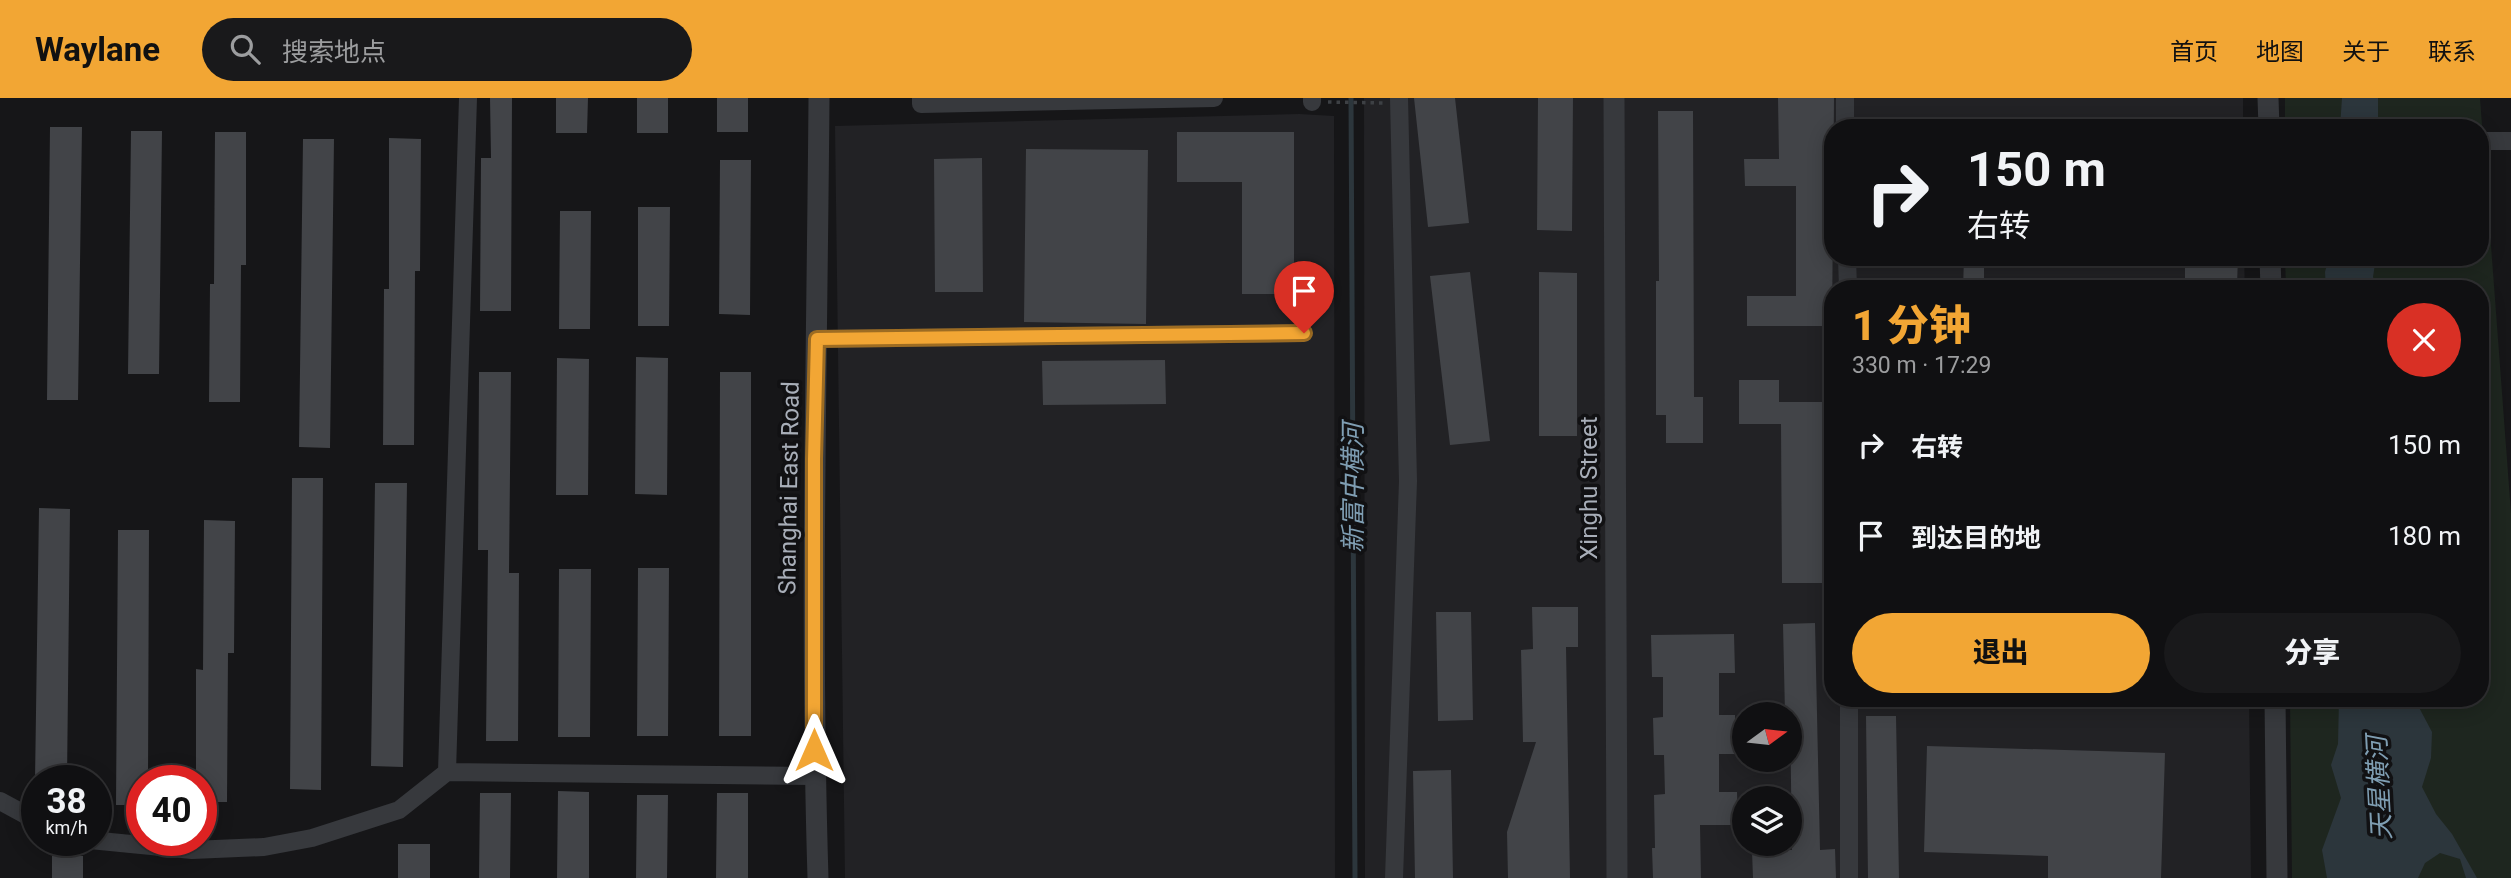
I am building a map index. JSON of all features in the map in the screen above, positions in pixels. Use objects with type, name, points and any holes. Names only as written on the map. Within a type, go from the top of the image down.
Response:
[{"type":"street","points":[[447,772],[468,98]]},
{"type":"street","name":"Shanghai East Road","points":[[818,878],[814,459],[819,98]]},
{"type":"street","points":[[921,98],[921,104],[1214,98]]},
{"type":"street","points":[[1394,878],[1408,481],[1399,98]]},
{"type":"street","name":"Xinghu Street","points":[[1614,98],[1617,878]]},
{"type":"street","points":[[1845,98],[1845,119]]},
{"type":"street","points":[[2268,98],[2269,119]]},
{"type":"street","points":[[2489,141],[2511,141]]},
{"type":"street","points":[[817,339],[1304,333]]},
{"type":"street","points":[[1849,707],[1849,878]]},
{"type":"street","points":[[2275,707],[2277,878]]},
{"type":"street","points":[[112,842],[192,850],[276,845],[312,838],[399,810],[447,772],[815,776]]},
{"type":"street","points":[[0,801],[21,812]]},
{"type":"path","points":[[1336,102],[1369,103]]},
{"type":"shaded area","points":[[1364,98],[2243,98],[2243,119],[1824,119],[1824,266],[2244,266],[2245,280],[1824,280],[1824,707],[2249,707],[2251,878],[1365,878]]},
{"type":"shaded area","points":[[2285,98],[2480,98],[2482,119],[2285,119]]},
{"type":"shaded area","points":[[1299,114],[1334,116],[1335,878],[845,878],[835,126]]},
{"type":"shaded area","points":[[2489,218],[2511,513],[2511,878],[2292,878],[2290,707],[2489,707],[2489,280],[2286,280],[2285,266],[2489,266]]},
{"type":"water","points":[[2342,98],[2378,98],[2378,119],[2341,119]]},
{"type":"water","points":[[2327,266],[2375,266],[2374,280],[2325,280]]},
{"type":"water","name":"天星横河","points":[[2339,707],[2419,707],[2432,732],[2431,758],[2422,787],[2477,878],[2466,878],[2460,859],[2440,853],[2425,863],[2418,878],[2327,878],[2322,850],[2341,798],[2331,765],[2338,744]]},
{"type":"building","points":[[490,98],[512,98],[511,311],[480,311],[481,158],[491,158]]},
{"type":"building","points":[[556,98],[588,98],[587,133],[556,133]]},
{"type":"building","points":[[637,98],[668,98],[668,133],[637,133]]},
{"type":"building","points":[[717,98],[748,98],[748,132],[717,132]]},
{"type":"building","points":[[1414,98],[1455,98],[1469,223],[1428,227]]},
{"type":"building","points":[[1538,98],[1573,98],[1572,231],[1537,230]]},
{"type":"building","points":[[1778,98],[1834,98],[1834,119],[1824,119],[1824,266],[1833,266],[1832,280],[1824,280],[1824,326],[1747,326],[1747,296],[1796,296],[1796,186],[1745,186],[1744,159],[1779,159]]},
{"type":"building","points":[[1658,111],[1693,111],[1694,397],[1703,397],[1703,443],[1666,443],[1666,415],[1656,415],[1656,281],[1659,281]]},
{"type":"building","points":[[50,127],[82,127],[78,400],[47,400]]},
{"type":"building","points":[[131,131],[162,131],[159,374],[128,374]]},
{"type":"building","points":[[215,132],[246,132],[246,265],[241,265],[240,402],[209,402],[210,284],[214,284]]},
{"type":"building","points":[[1177,132],[1294,132],[1294,294],[1242,294],[1242,182],[1177,182]]},
{"type":"building","points":[[389,138],[421,139],[420,271],[415,271],[414,445],[383,445],[384,289],[389,289]]},
{"type":"building","points":[[303,139],[334,139],[330,448],[299,447]]},
{"type":"building","points":[[1026,149],[1148,150],[1146,324],[1024,322]]},
{"type":"building","points":[[982,158],[983,292],[935,292],[934,159]]},
{"type":"building","points":[[720,160],[751,160],[750,315],[719,314]]},
{"type":"building","points":[[638,207],[670,207],[669,326],[638,326]]},
{"type":"building","points":[[560,211],[591,211],[590,329],[559,329]]},
{"type":"building","points":[[1964,266],[1984,266],[1984,280],[1963,280]]},
{"type":"building","points":[[2185,266],[2238,266],[2237,280],[2185,280]]},
{"type":"building","points":[[1470,272],[1490,441],[1450,445],[1430,276]]},
{"type":"building","points":[[1539,272],[1577,273],[1577,436],[1539,436]]},
{"type":"building","points":[[636,357],[668,358],[667,495],[635,494]]},
{"type":"building","points":[[557,358],[589,359],[588,495],[556,495]]},
{"type":"building","points":[[1165,360],[1166,404],[1043,405],[1042,361]]},
{"type":"building","points":[[479,372],[511,372],[509,573],[519,573],[518,741],[486,741],[488,550],[478,550]]},
{"type":"building","points":[[720,372],[751,372],[751,736],[719,736]]},
{"type":"building","points":[[1739,380],[1779,380],[1779,402],[1824,402],[1824,583],[1782,583],[1781,424],[1739,424]]},
{"type":"building","points":[[292,478],[323,478],[321,790],[290,789]]},
{"type":"building","points":[[375,483],[407,483],[403,767],[371,766]]},
{"type":"building","points":[[39,508],[70,509],[67,765],[35,765]]},
{"type":"building","points":[[204,520],[235,521],[234,653],[228,653],[227,802],[217,802],[217,765],[196,765],[196,669],[203,670]]},
{"type":"building","points":[[118,530],[149,530],[148,765],[126,765],[126,805],[116,805]]},
{"type":"building","points":[[638,568],[669,568],[668,736],[637,736]]},
{"type":"building","points":[[559,569],[591,569],[590,737],[558,737]]},
{"type":"building","points":[[1532,607],[1578,607],[1578,647],[1566,647],[1570,878],[1508,878],[1507,832],[1536,742],[1523,742],[1521,650],[1533,649]]},
{"type":"building","points":[[1436,612],[1471,612],[1473,720],[1438,721]]},
{"type":"building","points":[[1815,623],[1820,850],[1835,849],[1836,878],[1753,878],[1752,856],[1802,856],[1802,786],[1791,786],[1791,772],[1802,772],[1802,702],[1785,702],[1783,624]]},
{"type":"building","points":[[1734,634],[1735,673],[1719,673],[1719,715],[1732,715],[1732,754],[1719,754],[1719,792],[1732,792],[1732,825],[1700,825],[1701,878],[1653,878],[1654,795],[1665,794],[1664,755],[1654,755],[1653,718],[1663,717],[1663,677],[1652,677],[1651,635]]},
{"type":"building","points":[[1866,716],[1896,716],[1899,878],[1868,878]]},
{"type":"building","points":[[1927,746],[2165,753],[2161,878],[2048,878],[2048,856],[1924,852]]},
{"type":"building","points":[[1451,770],[1453,878],[1415,878],[1413,771]]},
{"type":"building","points":[[558,791],[589,792],[589,878],[557,878]]},
{"type":"building","points":[[480,793],[511,793],[510,878],[479,878]]},
{"type":"building","points":[[717,793],[748,793],[748,878],[716,878]]},
{"type":"building","points":[[637,795],[668,795],[667,878],[636,878]]},
{"type":"building","points":[[398,844],[430,844],[430,878],[398,878]]},
{"type":"building","points":[[52,856],[83,856],[83,878],[52,878]]},
{"type":"waterway","name":"新富中横河","points":[[1351,98],[1355,878]]},
{"type":"route","points":[[814,750],[814,459],[817,339],[1304,333]]}]
